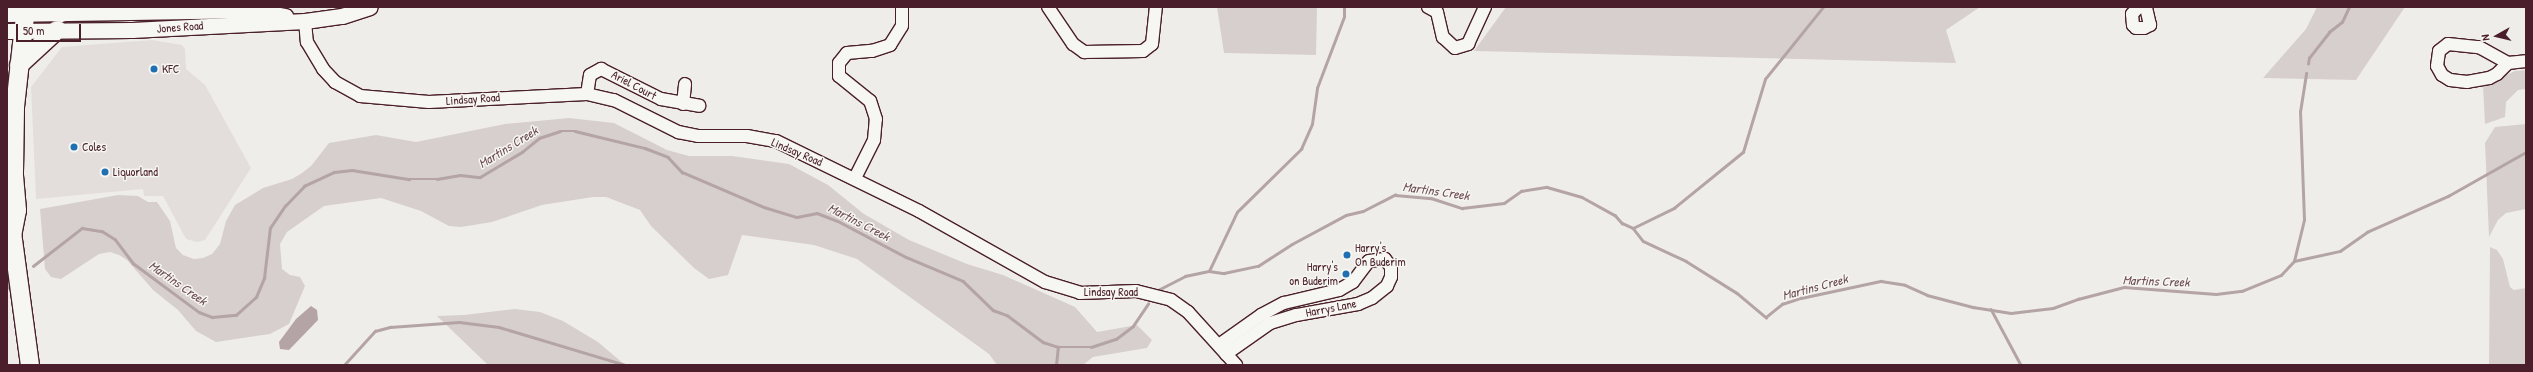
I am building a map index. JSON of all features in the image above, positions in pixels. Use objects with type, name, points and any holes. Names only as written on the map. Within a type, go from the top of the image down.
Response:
[{"type":"highway","points":[[19,65],[57,17]]},
{"type":"highway","points":[[12,236],[17,210],[14,144],[19,65],[16,20]]},
{"type":"highway","points":[[7,196],[30,365]]},
{"type":"main road","name":"Jones Road","points":[[57,17],[132,30],[305,20],[342,16],[370,7]]},
{"type":"main road","name":"Jones Road","points":[[16,20],[203,9],[254,10],[305,20]]},
{"type":"street","points":[[854,178],[874,140],[876,119],[870,101],[839,76],[839,63],[847,53],[872,51],[890,45],[902,26],[902,7]]},
{"type":"street","points":[[1048,7],[1073,44],[1084,52],[1099,52],[1143,51],[1152,44],[1156,7]]},
{"type":"street","points":[[1428,7],[1437,12],[1443,37],[1455,48],[1468,44],[1485,7]]},
{"type":"street","points":[[2139,7],[2132,14],[2133,25],[2136,28],[2144,28],[2150,25],[2146,7]]},
{"type":"street","points":[[203,9],[204,25]]},
{"type":"street","name":"Lindsay Road","points":[[305,20],[307,42],[323,69],[342,87],[360,96],[429,102],[587,94],[614,100],[678,132],[698,136],[747,136],[776,141],[919,211],[1045,282],[1080,293],[1136,291],[1171,300],[1188,312],[1236,365]]},
{"type":"street","points":[[2508,63],[2497,74],[2489,78],[2467,82],[2445,78],[2439,71],[2437,60],[2442,47],[2457,44],[2479,47],[2508,63],[2526,61]]},
{"type":"street","name":"Ariel Court","points":[[587,94],[590,75],[601,69],[661,99],[699,106]]},
{"type":"street","points":[[683,104],[686,84]]},
{"type":"street","name":"Harrys Lane","points":[[1385,259],[1391,266],[1391,277],[1386,286],[1372,298],[1358,304],[1296,315],[1270,323],[1223,349],[1261,315],[1284,304],[1339,290],[1353,282],[1369,261],[1385,259]]},
{"type":"shaded area","points":[[1217,7],[1317,7],[1316,55],[1224,53]]},
{"type":"shaded area","points":[[1506,7],[1980,7],[1946,30],[1956,63],[1474,51]]},
{"type":"shaded area","points":[[2317,7],[2405,7],[2356,80],[2263,78],[2306,29]]},
{"type":"shaded area","points":[[152,40],[182,45],[185,49],[186,69],[205,85],[251,168],[205,240],[197,242],[186,239],[163,196],[144,196],[143,189],[36,199],[31,87],[62,47]]},
{"type":"shaded area","points":[[2526,70],[2526,89],[2518,90],[2506,102],[2505,117],[2485,124],[2483,86],[2515,71]]},
{"type":"shaded area","points":[[569,118],[614,123],[667,150],[689,156],[732,156],[789,164],[828,185],[864,214],[909,240],[967,264],[1003,275],[1075,307],[1097,332],[1137,325],[1152,340],[1147,348],[1093,357],[1083,365],[997,365],[989,354],[857,259],[814,245],[742,235],[728,275],[709,279],[694,268],[651,226],[640,210],[606,197],[593,197],[542,205],[492,222],[461,227],[449,226],[421,211],[381,198],[324,206],[287,232],[280,244],[282,269],[290,275],[300,277],[305,286],[289,324],[270,334],[216,342],[196,331],[178,310],[153,290],[127,260],[119,255],[110,252],[99,254],[61,279],[51,277],[45,269],[40,209],[118,195],[138,196],[148,202],[157,202],[170,221],[176,248],[183,255],[194,259],[203,258],[212,254],[220,244],[226,221],[235,205],[263,188],[292,179],[302,173],[311,166],[329,143],[376,135],[416,142],[505,124]]},
{"type":"shaded area","points":[[2526,124],[2526,209],[2506,213],[2498,220],[2489,237],[2485,143],[2495,127]]},
{"type":"shaded area","points":[[2490,247],[2497,250],[2503,259],[2510,287],[2514,290],[2526,288],[2526,365],[2489,365]]},
{"type":"shaded area","points":[[311,306],[317,310],[318,320],[289,350],[280,349],[279,342],[296,319]]},
{"type":"shaded area","points":[[515,309],[540,312],[563,321],[598,342],[625,365],[488,365],[437,316],[464,315]]},
{"type":"waterway","points":[[1209,271],[1237,212],[1301,149],[1312,124],[1317,88],[1344,17],[1344,7]]},
{"type":"waterway","points":[[1633,228],[1674,208],[1743,152],[1765,79],[1823,7]]},
{"type":"waterway","name":"Martins Creek","points":[[2308,64],[2309,58],[2329,32],[2342,22],[2349,7]]},
{"type":"waterway","name":"Martins Creek","points":[[1156,291],[1185,276],[1209,271],[1224,273],[1258,266],[1292,244],[1346,215],[1363,211],[1395,195],[1431,198],[1462,208],[1504,203],[1521,191],[1547,187],[1582,197],[1615,215],[1622,223],[1633,228],[1643,241],[1686,261],[1737,293],[1766,317],[1782,304],[1801,298],[1881,281],[1905,285],[1927,295],[1973,307],[2011,313],[2053,308],[2078,299],[2124,287],[2216,294],[2242,291],[2281,275],[2294,261],[2304,220],[2300,112],[2306,73]]},
{"type":"waterway","name":"Martins Creek","points":[[33,266],[82,228],[102,231],[115,239],[133,263],[199,312],[212,317],[236,315],[256,297],[264,278],[270,228],[285,206],[304,186],[334,172],[352,170],[409,179],[437,179],[460,175],[480,177],[522,152],[539,138],[560,131],[575,131],[645,148],[668,157],[682,172],[764,207],[797,217],[817,213],[838,221],[906,257],[963,281],[993,310],[1007,315],[1043,342],[1058,347],[1091,347],[1116,339],[1133,326],[1148,304]]},
{"type":"waterway","points":[[2294,261],[2340,251],[2367,232],[2448,196],[2526,152]]},
{"type":"waterway","name":"Martins Creek","points":[[7,288],[9,284]]},
{"type":"waterway","points":[[1991,309],[2021,365]]},
{"type":"waterway","points":[[344,365],[375,331],[390,327],[459,322],[499,327],[626,365]]},
{"type":"waterway","points":[[1056,365],[1058,347]]},
{"type":"place","name":"KFC","points":[[154,69]]},
{"type":"place","name":"Coles","points":[[74,147]]},
{"type":"place","name":"Liquorland","points":[[105,172]]},
{"type":"place","name":"Harry's On Buderim","points":[[1347,255]]},
{"type":"place","name":"Harry's on Buderim","points":[[1346,274]]}]
